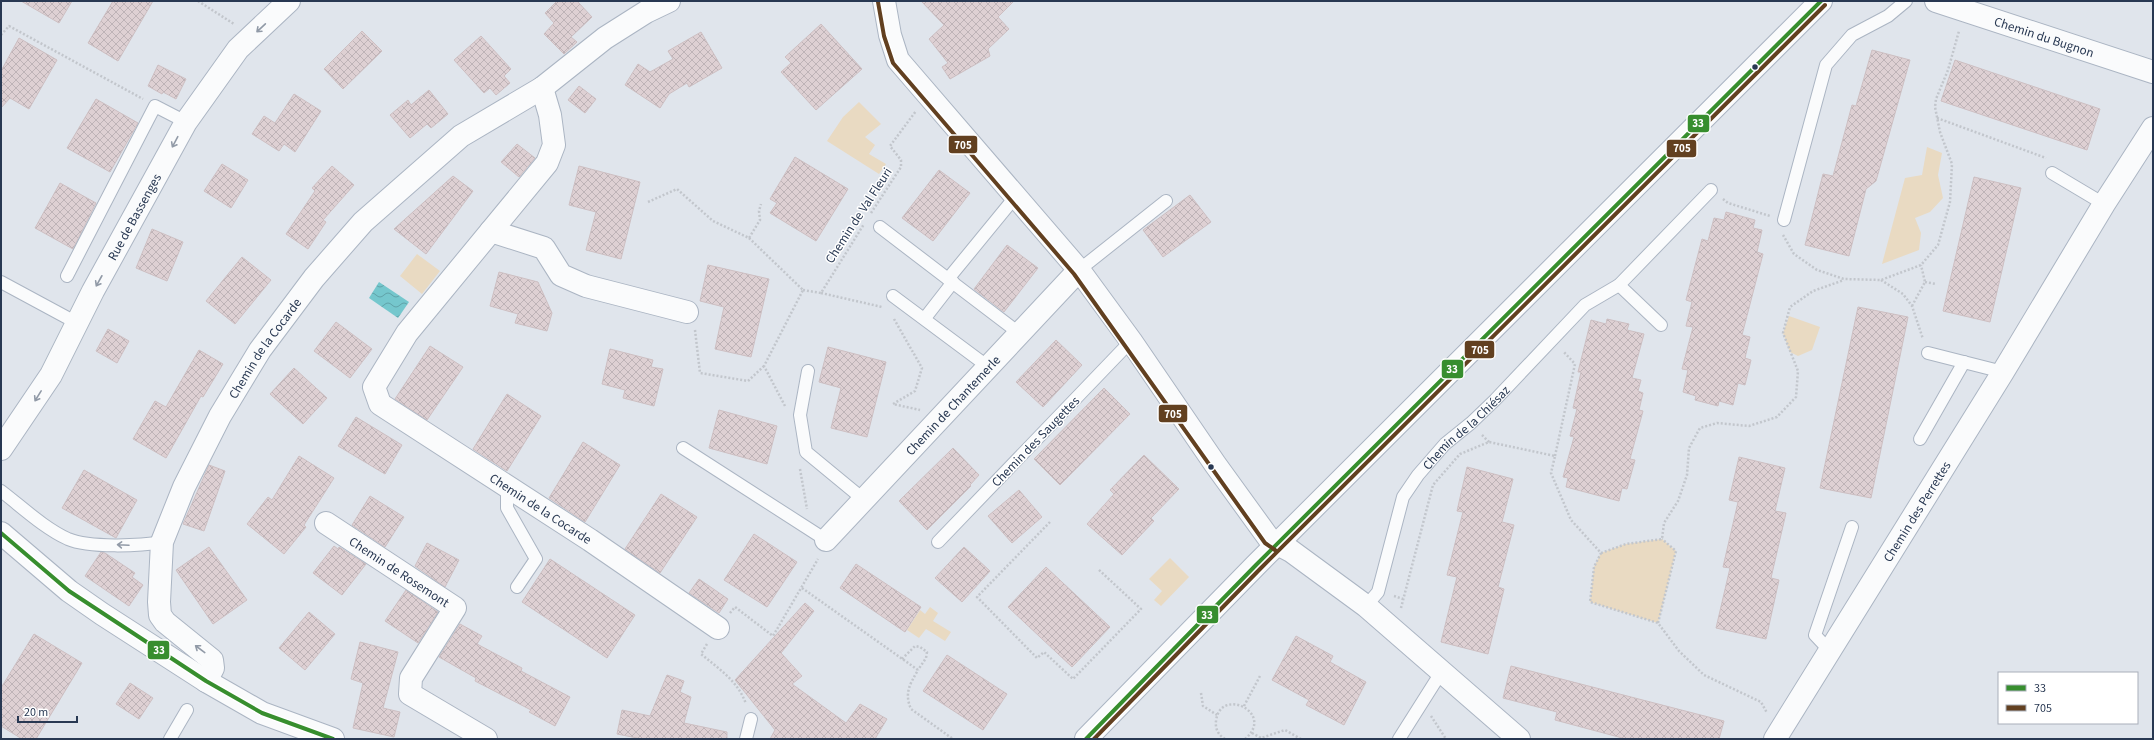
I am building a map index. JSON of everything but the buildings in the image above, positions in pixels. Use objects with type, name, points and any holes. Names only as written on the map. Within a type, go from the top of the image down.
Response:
[{"type":"street","name":"Rue de Bassenges","points":[[1,449],[51,375],[76,323],[186,122],[238,49],[289,1]]},
{"type":"street","name":"Chemin de la Cocarde","points":[[206,681],[213,668],[212,660],[164,622],[160,615],[159,602],[162,542],[184,487],[220,416],[260,350],[314,278],[363,222],[461,136],[542,88],[605,38],[646,12],[669,1]]},
{"type":"street","points":[[884,1],[890,36],[898,60],[1079,270],[1131,341],[1270,540],[1291,551],[1366,606],[1519,739]]},
{"type":"street","points":[[1086,739],[1256,565],[1278,545],[1821,1]]},
{"type":"street","name":"Chemin du Bugnon","points":[[1936,1],[2153,72]]},
{"type":"street","name":"Chemin de la Cocarde","points":[[542,88],[550,115],[554,145],[547,162],[407,333],[374,387],[380,404],[590,540],[718,628]]},
{"type":"street","name":"Chemin des Perrettes","points":[[1776,737],[2003,372],[2104,204],[2153,128]]},
{"type":"street","points":[[491,231],[544,248],[561,275],[586,286],[687,312]]},
{"type":"street","name":"Chemin de Chantemerle","points":[[826,540],[1079,270]]},
{"type":"street","name":"Chemin de Rosemont","points":[[326,523],[455,608],[411,678],[410,694],[486,739]]},
{"type":"street","points":[[1,533],[69,591],[206,681],[262,713],[333,739]]},
{"type":"lane","points":[[1784,220],[1826,65],[1852,35],[1888,16],[1906,1]]},
{"type":"lane","points":[[66,276],[155,106],[186,122]]},
{"type":"lane","points":[[2052,173],[2104,204]]},
{"type":"lane","name":"Chemin de la Chiésaz","points":[[1366,606],[1378,592],[1404,497],[1418,475],[1445,444],[1472,423],[1585,305],[1619,285],[1711,190]]},
{"type":"lane","points":[[925,318],[951,280],[1016,196]]},
{"type":"lane","points":[[1079,270],[1166,201]]},
{"type":"lane","points":[[880,227],[1019,333]]},
{"type":"lane","points":[[1,282],[76,323]]},
{"type":"lane","points":[[1619,285],[1662,325]]},
{"type":"lane","points":[[893,296],[925,318],[981,374],[970,401],[899,477]]},
{"type":"lane","name":"Chemin des Saugettes","points":[[938,542],[1131,341]]},
{"type":"lane","points":[[1928,353],[2003,372]]},
{"type":"lane","points":[[1920,439],[1964,362]]},
{"type":"lane","points":[[808,371],[800,415],[806,452],[863,499]]},
{"type":"lane","points":[[683,448],[826,540]]},
{"type":"lane","points":[[507,487],[507,508],[536,559],[517,586]]},
{"type":"lane","points":[[1,491],[59,533],[75,541],[141,546],[162,542]]},
{"type":"lane","points":[[1830,651],[1815,635],[1852,527]]},
{"type":"lane","points":[[1399,739],[1442,671]]},
{"type":"lane","points":[[170,739],[187,710]]},
{"type":"lane","points":[[746,739],[751,719]]},
{"type":"path","points":[[198,1],[230,20],[249,39]]},
{"type":"path","points":[[1,35],[9,26],[155,106]]},
{"type":"path","points":[[1662,539],[1664,523],[1678,501],[1687,475],[1689,448],[1700,428],[1717,423],[1749,426],[1777,417],[1796,397],[1798,370],[1783,333],[1790,307],[1813,291],[1844,280],[1881,280],[1921,265],[1938,245],[1950,202],[1952,164],[1940,132],[1936,99],[1948,70],[1959,30]]},
{"type":"path","name":"Chemin de Val Fleuri","points":[[870,215],[901,167],[901,160],[890,146],[927,95]]},
{"type":"path","points":[[1938,118],[2058,162],[2052,173]]},
{"type":"path","points":[[648,202],[677,189],[713,221],[749,238],[803,290],[889,308]]},
{"type":"path","points":[[1711,190],[1728,203],[1784,220],[1782,233],[1794,254],[1817,270],[1844,280]]},
{"type":"path","points":[[749,238],[760,220],[759,211],[761,204]]},
{"type":"path","name":"Chemin de Val Fleuri","points":[[821,293],[866,221]]},
{"type":"path","points":[[1912,306],[1925,282],[1921,265]]},
{"type":"path","points":[[1881,280],[1903,294],[1912,306],[1928,353]]},
{"type":"path","points":[[1925,282],[1936,284]]},
{"type":"path","points":[[687,312],[694,318],[700,373],[748,381],[764,366]]},
{"type":"path","points":[[892,315],[922,368],[915,391],[893,404],[942,416]]},
{"type":"path","points":[[1552,339],[1575,364],[1551,473],[1571,520],[1601,553]]},
{"type":"path","points":[[1400,612],[1433,486],[1460,454],[1489,442],[1555,456]]},
{"type":"path","points":[[1050,522],[977,597],[1036,658],[1044,652],[1073,679],[1141,609],[1098,569]]},
{"type":"path","points":[[1658,623],[1676,551],[1662,539],[1626,544],[1601,553],[1594,567],[1590,602],[1658,623],[1679,651],[1704,675],[1761,702],[1776,737]]},
{"type":"path","points":[[751,719],[742,692],[732,679],[700,654],[734,607],[773,636],[821,555],[826,540]]},
{"type":"path","points":[[802,588],[918,670]]},
{"type":"path","points":[[902,659],[915,646],[924,649],[927,655],[907,690],[907,701],[911,709],[953,739]]},
{"type":"path","points":[[1244,706],[1260,676]]},
{"type":"path","points":[[1201,693],[1203,706],[1217,715]]},
{"type":"path","points":[[1423,702],[1446,739]]},
{"type":"path","points":[[1223,739],[1216,727],[1217,715],[1221,710],[1232,704],[1244,706],[1252,715],[1254,722],[1252,733],[1245,739]]},
{"type":"path","points":[[1252,733],[1261,738],[1285,730],[1301,739]]},
{"type":"shaded area","points":[[859,102],[881,124],[865,137],[875,145],[869,154],[886,164],[879,174],[827,141],[843,117]]},
{"type":"shaded area","points":[[1927,147],[1942,153],[1938,175],[1943,198],[1930,212],[1915,218],[1921,233],[1919,250],[1882,264],[1905,178],[1922,175]]},
{"type":"shaded area","points":[[417,254],[440,271],[422,294],[400,276]]},
{"type":"shaded area","points":[[1789,316],[1820,327],[1812,350],[1798,356],[1790,352],[1783,333]]},
{"type":"shaded area","points":[[1662,539],[1676,551],[1658,623],[1590,602],[1594,567],[1601,553],[1626,544]]},
{"type":"shaded area","points":[[1170,558],[1189,577],[1161,606],[1154,600],[1162,591],[1149,579]]},
{"type":"shaded area","points":[[930,607],[938,613],[933,621],[951,632],[945,641],[926,629],[919,638],[907,630],[920,610],[925,614]]},
{"type":"water","points":[[379,282],[409,302],[398,318],[369,298]]},
{"type":"transit line","name":"33","points":[[1086,739],[1256,565],[1821,1]]},
{"type":"transit line","name":"705","points":[[878,2],[884,36],[893,63],[1074,274],[1265,543],[1275,550]]},
{"type":"transit line","name":"705","points":[[1094,739],[1260,569],[1825,5]]},
{"type":"transit line","name":"33","points":[[1,533],[69,591],[206,681],[262,713],[333,739]]}]
